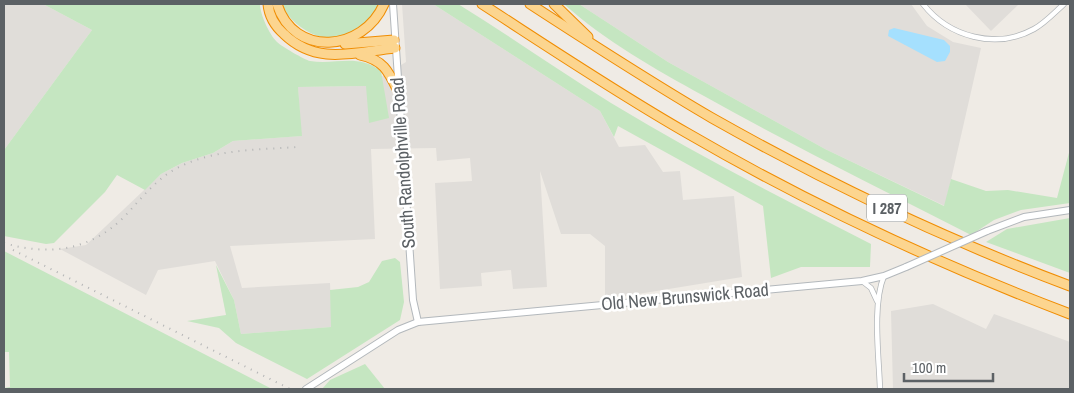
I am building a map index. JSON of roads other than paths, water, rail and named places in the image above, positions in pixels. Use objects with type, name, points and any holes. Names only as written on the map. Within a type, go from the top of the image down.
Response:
[{"type":"highway","points":[[268,4],[269,12],[279,30],[295,44],[322,54],[354,54],[370,57],[383,65],[390,74],[398,91]]},
{"type":"highway","points":[[277,4],[287,22],[298,32],[314,40],[341,44],[395,44]]},
{"type":"highway","points":[[333,43],[350,38],[365,30],[376,19],[384,4]]},
{"type":"highway","name":"I 287","points":[[482,4],[602,82],[760,174],[907,246],[976,277],[1070,314]]},
{"type":"highway","name":"I 287","points":[[530,4],[602,51],[725,125],[836,184],[949,237],[1070,286]]},
{"type":"highway","points":[[554,4],[602,51]]},
{"type":"highway","points":[[354,54],[395,44]]},
{"type":"main road","name":"South Randolphville Road","points":[[393,4],[413,300],[418,322]]},
{"type":"main road","name":"Old New Brunswick Road","points":[[306,389],[398,330],[418,322],[862,282],[884,276],[1024,217],[1070,210]]},
{"type":"street","points":[[923,4],[937,19],[953,30],[975,37],[994,39],[1010,38],[1034,29],[1064,4]]},
{"type":"street","points":[[880,389],[878,302],[884,276]]},
{"type":"street","points":[[862,282],[871,288],[878,302]]},
{"type":"water","points":[[894,28],[944,40],[950,46],[950,52],[945,61],[937,62],[888,36],[889,30]]},
{"type":"railway","points":[[4,243],[37,249],[68,248],[83,244],[111,228],[155,184],[177,168],[220,154],[297,147]]},
{"type":"railway","points":[[13,250],[290,389]]}]
